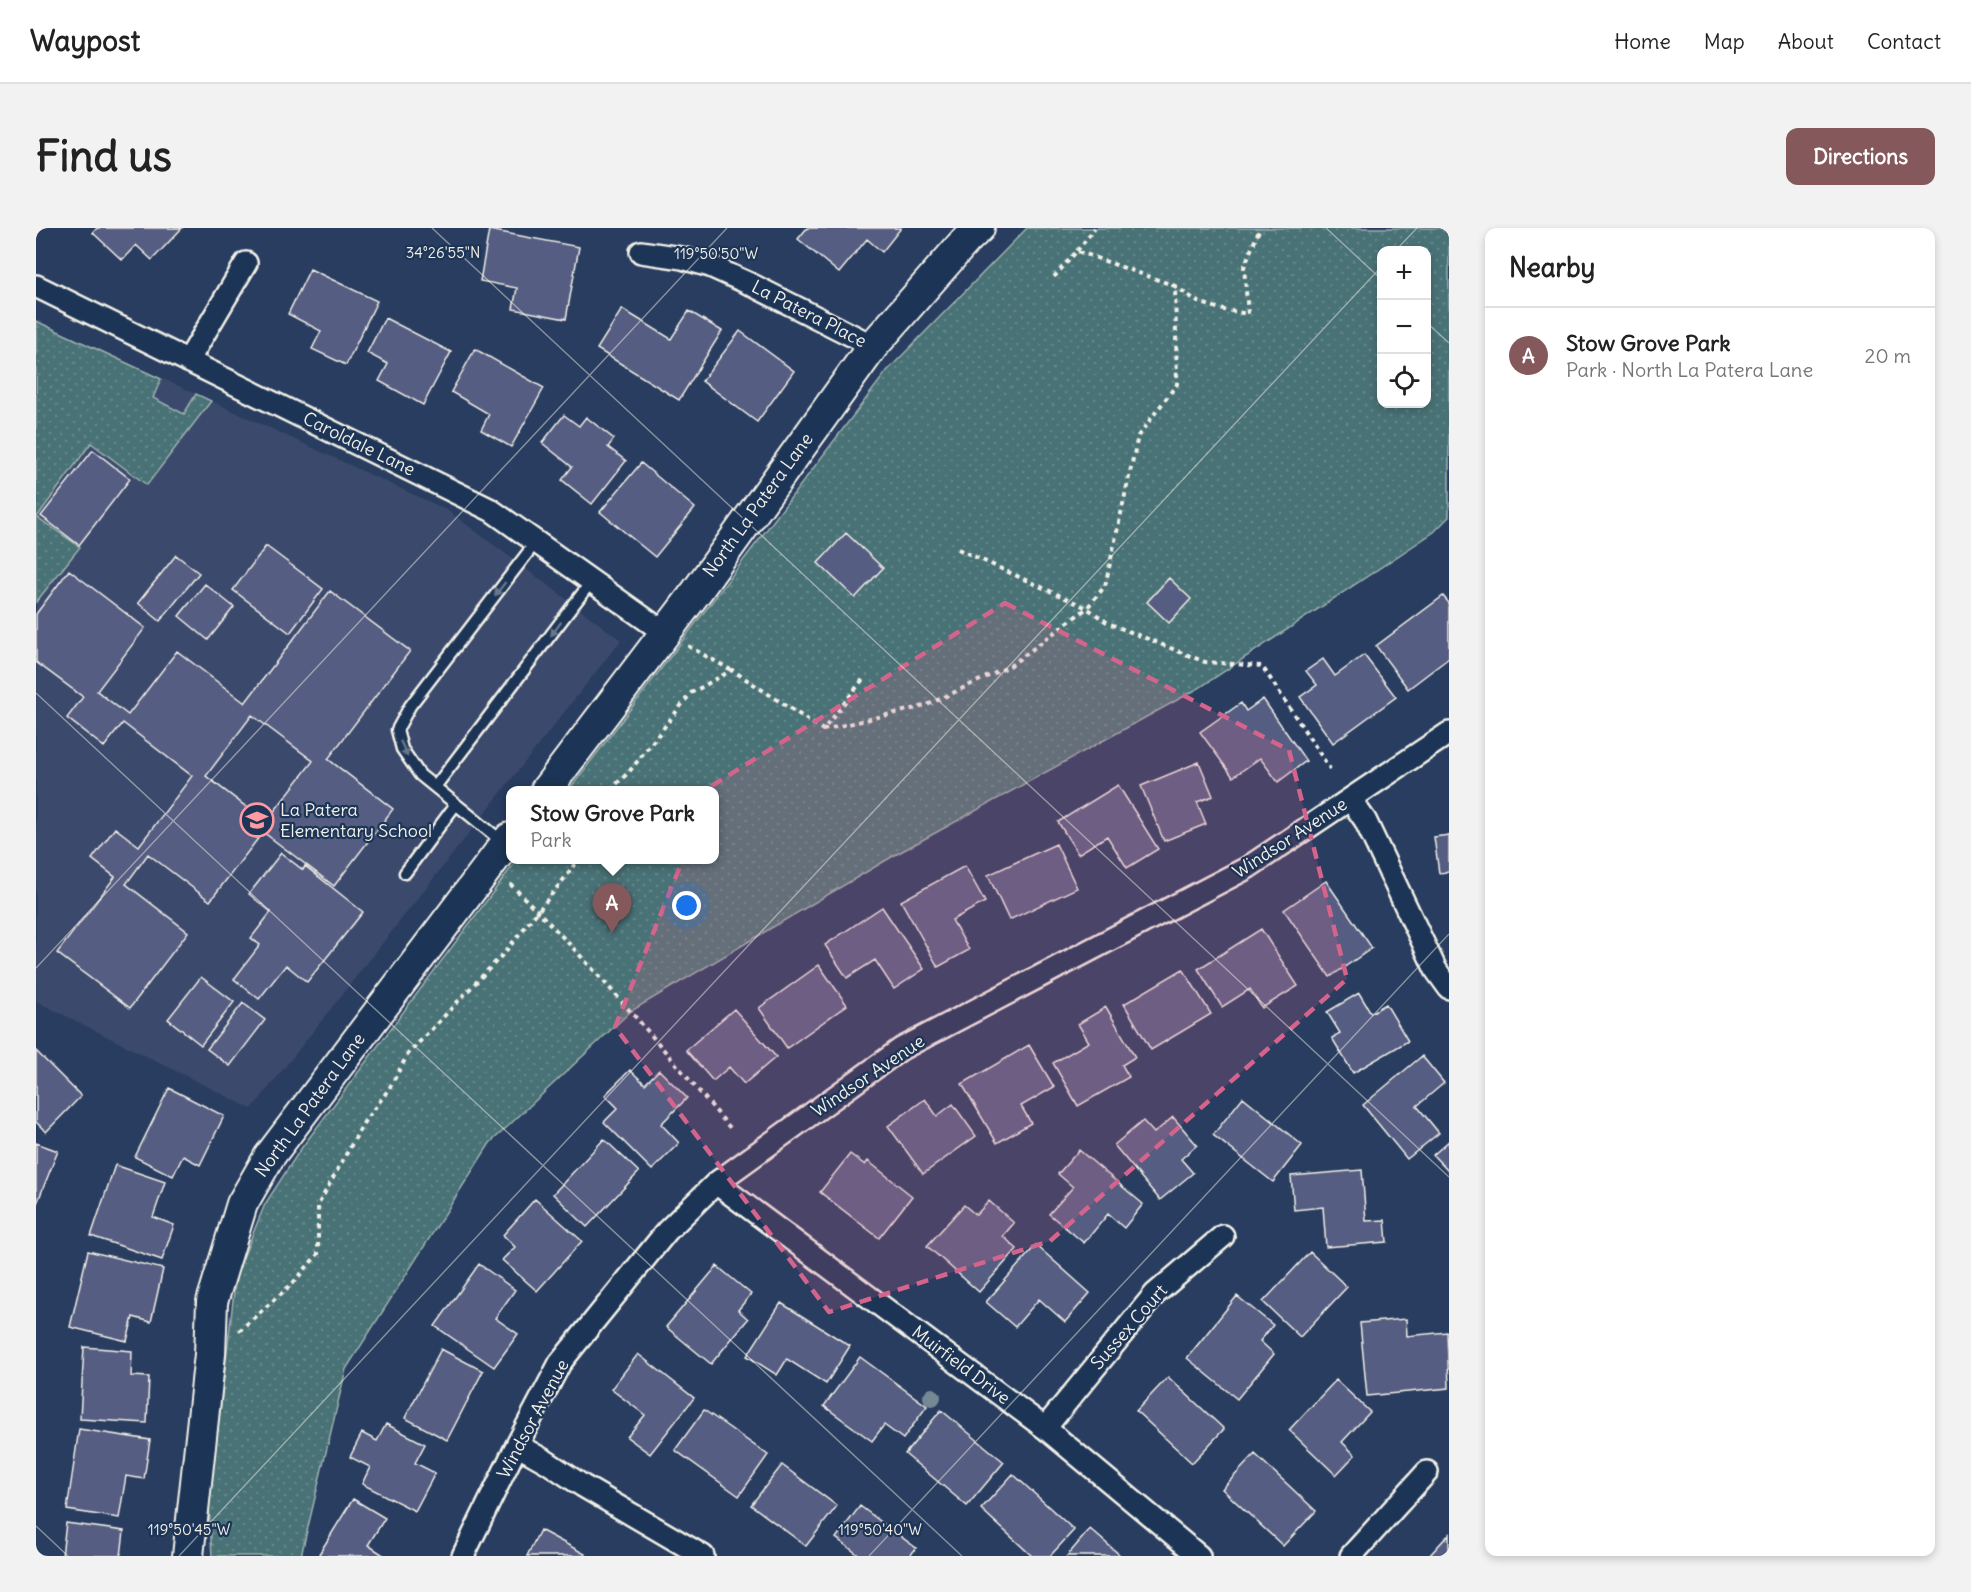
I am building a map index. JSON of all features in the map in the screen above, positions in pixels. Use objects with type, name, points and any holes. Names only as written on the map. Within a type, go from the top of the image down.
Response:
[{"type":"street","name":"North La Patera Lane","points":[[549,786],[665,633],[873,346],[979,228]]},
{"type":"street","name":"La Patera Place","points":[[641,252],[682,258],[710,266],[873,346]]},
{"type":"street","points":[[188,361],[246,263]]},
{"type":"street","name":"Caroldale Lane","points":[[36,286],[491,510],[665,633]]},
{"type":"street","name":"Windsor Avenue","points":[[463,1556],[560,1363],[667,1232],[716,1183],[901,1048],[1248,868],[1449,732]]},
{"type":"street","points":[[1350,799],[1365,820],[1437,970],[1449,988]]},
{"type":"street","name":"North La Patera Lane","points":[[188,1556],[210,1354],[212,1302],[242,1204],[269,1157],[502,849]]},
{"type":"street","name":"Muirfield Drive","points":[[716,1183],[1045,1428],[1199,1556]]},
{"type":"street","name":"Sussex Court","points":[[1045,1428],[1155,1294],[1223,1236]]},
{"type":"street","points":[[517,1445],[582,1486],[704,1556]]},
{"type":"street","points":[[1351,1556],[1427,1472]]},
{"type":"lane","points":[[502,849],[456,804],[420,775],[402,749],[397,730],[410,706],[536,542]]},
{"type":"lane","points":[[435,787],[591,582]]},
{"type":"lane","points":[[405,873],[456,804]]},
{"type":"path","points":[[1054,277],[1095,228]]},
{"type":"path","points":[[1077,251],[1174,286],[1198,302],[1248,314],[1244,267],[1260,228]]},
{"type":"path","points":[[665,633],[732,670],[823,730],[925,706],[1010,666],[1087,608],[1105,586],[1138,436],[1177,384],[1174,286]]},
{"type":"path","points":[[958,549],[1087,608],[1108,623],[1205,662],[1262,666],[1330,769]]},
{"type":"path","points":[[614,786],[629,772],[691,693],[732,670]]},
{"type":"path","points":[[823,730],[864,678]]},
{"type":"path","points":[[511,864],[539,911],[631,1011],[731,1129]]},
{"type":"path","points":[[210,1354],[293,1283],[318,1254],[318,1205],[364,1122],[389,1089],[408,1054],[505,952],[574,864]]},
{"type":"highlighted area","points":[[1005,603],[1289,750],[1347,979],[1050,1241],[829,1312],[615,1027],[713,785]]},
{"type":"shaded area","name":"La Patera Elementary School","points":[[36,320],[447,510],[621,640],[252,1109],[36,1001]]},
{"type":"green space","points":[[1027,228],[1449,228],[1449,517],[1434,532],[1199,688],[895,855],[631,1011],[490,1143],[346,1369],[301,1556],[212,1556],[209,1505],[236,1275],[265,1204],[300,1150],[514,864],[719,864],[719,786],[572,786],[887,371]]},
{"type":"green space","points":[[36,321],[161,379],[153,398],[184,414],[196,394],[211,401],[147,485],[91,443],[37,517],[80,547],[36,602]]},
{"type":"building","points":[[97,228],[182,228],[152,260],[136,245],[122,260],[93,233]]},
{"type":"building","points":[[807,228],[901,228],[882,252],[867,239],[839,273],[798,239]]},
{"type":"building","points":[[489,230],[579,247],[566,319],[513,309],[517,288],[480,281]]},
{"type":"building","points":[[310,269],[377,301],[346,365],[312,349],[321,331],[288,314]]},
{"type":"building","points":[[622,309],[671,339],[689,311],[722,331],[679,400],[597,349]]},
{"type":"building","points":[[385,318],[451,352],[423,405],[379,381],[388,364],[367,353]]},
{"type":"building","points":[[740,331],[794,371],[757,422],[702,381]]},
{"type":"building","points":[[475,349],[544,388],[511,447],[481,430],[489,414],[451,392]]},
{"type":"building","points":[[564,415],[579,426],[586,417],[614,439],[608,447],[626,461],[592,504],[562,480],[572,467],[542,443]]},
{"type":"building","points":[[93,450],[130,479],[79,545],[41,516]]},
{"type":"building","points":[[641,463],[695,508],[655,557],[600,512]]},
{"type":"building","points":[[846,533],[883,568],[855,598],[818,563]]},
{"type":"building","points":[[266,546],[323,589],[290,633],[233,590]]},
{"type":"building","points":[[176,555],[199,573],[160,621],[138,603]]},
{"type":"building","points":[[69,570],[145,628],[97,691],[128,715],[177,651],[245,703],[330,591],[410,651],[328,759],[393,809],[334,886],[263,832],[210,901],[148,854],[126,884],[188,932],[130,1008],[57,953],[115,877],[92,859],[115,828],[139,846],[192,776],[123,723],[104,747],[67,718],[83,697],[36,662],[36,614]],"holes":[[[252,715],[313,761],[266,822],[206,776]]]},
{"type":"building","points":[[1169,578],[1191,599],[1169,623],[1147,602]]},
{"type":"building","points":[[205,584],[234,607],[208,640],[179,616]]},
{"type":"building","points":[[1443,596],[1449,603],[1449,658],[1408,689],[1376,646]]},
{"type":"building","points":[[1364,655],[1396,697],[1333,743],[1300,697],[1317,685],[1306,671],[1323,659],[1335,676]]},
{"type":"building","points":[[1263,699],[1306,761],[1278,782],[1260,758],[1233,777],[1200,732],[1241,703],[1246,711]]},
{"type":"building","points":[[1199,762],[1213,796],[1197,802],[1206,824],[1164,841],[1141,786]]},
{"type":"building","points":[[1118,785],[1158,849],[1127,868],[1107,836],[1078,854],[1058,822]]},
{"type":"building","points":[[1449,835],[1449,872],[1439,873],[1434,837]]},
{"type":"building","points":[[1056,844],[1077,888],[1009,920],[988,875]]},
{"type":"building","points":[[281,853],[303,870],[305,866],[363,912],[307,982],[286,965],[259,999],[234,979],[260,945],[251,938],[271,912],[249,894]]},
{"type":"building","points":[[965,866],[985,902],[952,920],[969,950],[938,967],[901,901]]},
{"type":"building","points":[[1326,881],[1372,948],[1330,977],[1284,910]]},
{"type":"building","points":[[882,907],[924,969],[894,989],[875,960],[847,978],[825,945]]},
{"type":"building","points":[[1261,929],[1298,986],[1262,1008],[1250,989],[1222,1007],[1198,969]]},
{"type":"building","points":[[819,965],[847,1005],[787,1048],[759,1008]]},
{"type":"building","points":[[1183,969],[1211,1014],[1151,1050],[1124,1004]]},
{"type":"building","points":[[201,977],[234,1002],[201,1045],[168,1019]]},
{"type":"building","points":[[1359,993],[1371,1013],[1386,1004],[1408,1041],[1353,1073],[1332,1038],[1340,1033],[1327,1012]]},
{"type":"building","points":[[243,1003],[265,1020],[230,1066],[207,1049]]},
{"type":"building","points":[[1106,1007],[1135,1057],[1122,1065],[1129,1077],[1078,1106],[1053,1063],[1089,1042],[1078,1024]]},
{"type":"building","points":[[734,1009],[776,1057],[744,1084],[729,1067],[713,1081],[686,1050]]},
{"type":"building","points":[[1029,1045],[1054,1087],[1021,1106],[1031,1123],[997,1143],[962,1084]]},
{"type":"building","points":[[36,1051],[81,1096],[46,1132],[36,1122]]},
{"type":"building","points":[[1422,1056],[1444,1083],[1417,1106],[1439,1133],[1407,1159],[1363,1105]]},
{"type":"building","points":[[630,1070],[645,1084],[659,1070],[687,1098],[661,1124],[679,1143],[652,1170],[604,1122],[618,1108],[605,1095]]},
{"type":"building","points":[[169,1088],[224,1116],[200,1165],[183,1156],[173,1176],[135,1157]]},
{"type":"building","points":[[1243,1097],[1302,1145],[1273,1182],[1213,1135]]},
{"type":"building","points":[[925,1099],[937,1116],[953,1104],[976,1136],[923,1174],[888,1126]]},
{"type":"building","points":[[1173,1117],[1197,1145],[1181,1159],[1193,1173],[1160,1200],[1114,1145],[1143,1121],[1154,1133]]},
{"type":"building","points":[[604,1139],[639,1172],[587,1227],[553,1194]]},
{"type":"building","points":[[1449,1141],[1449,1172],[1433,1155]]},
{"type":"building","points":[[36,1143],[58,1151],[36,1206]]},
{"type":"building","points":[[1079,1150],[1143,1204],[1124,1228],[1108,1214],[1084,1243],[1049,1214],[1073,1187],[1058,1174]]},
{"type":"building","points":[[850,1154],[865,1165],[868,1161],[912,1196],[879,1238],[820,1192]]},
{"type":"building","points":[[115,1165],[165,1182],[153,1217],[174,1225],[162,1260],[91,1236]]},
{"type":"building","points":[[1362,1170],[1366,1221],[1385,1220],[1387,1242],[1326,1247],[1323,1207],[1294,1210],[1291,1176]]},
{"type":"building","points":[[535,1199],[582,1241],[537,1291],[502,1260],[515,1247],[503,1235]]},
{"type":"building","points":[[989,1201],[1014,1223],[1003,1236],[1017,1249],[979,1292],[927,1246],[964,1205],[976,1215]]},
{"type":"building","points":[[1036,1245],[1090,1293],[1065,1322],[1039,1299],[1015,1327],[986,1302]]},
{"type":"building","points":[[88,1251],[163,1269],[151,1322],[133,1317],[127,1341],[70,1327]]},
{"type":"building","points":[[1310,1252],[1347,1287],[1300,1337],[1263,1302]]},
{"type":"building","points":[[479,1264],[515,1290],[495,1318],[518,1334],[494,1367],[435,1326]]},
{"type":"building","points":[[717,1266],[751,1294],[738,1310],[748,1319],[711,1364],[666,1327]]},
{"type":"building","points":[[1237,1296],[1273,1325],[1260,1341],[1274,1354],[1237,1399],[1187,1358]]},
{"type":"building","points":[[781,1303],[850,1346],[826,1384],[787,1359],[777,1375],[747,1356]]},
{"type":"building","points":[[1406,1319],[1407,1336],[1447,1332],[1449,1388],[1367,1396],[1360,1323]]},
{"type":"building","points":[[84,1347],[132,1351],[131,1376],[149,1377],[147,1423],[80,1419]]},
{"type":"building","points":[[441,1349],[483,1371],[447,1440],[405,1418]]},
{"type":"building","points":[[638,1354],[694,1398],[650,1454],[627,1437],[645,1415],[611,1389]]},
{"type":"building","points":[[860,1357],[927,1406],[903,1439],[884,1425],[872,1441],[824,1406]]},
{"type":"building","points":[[1168,1377],[1224,1429],[1192,1463],[1136,1411]]},
{"type":"building","points":[[1336,1380],[1370,1412],[1342,1442],[1355,1455],[1336,1475],[1289,1430]]},
{"type":"building","points":[[704,1410],[768,1455],[739,1496],[675,1450]]},
{"type":"building","points":[[941,1410],[1004,1462],[967,1506],[905,1454]]},
{"type":"building","points":[[386,1424],[425,1444],[415,1463],[435,1473],[415,1511],[362,1484],[370,1467],[350,1457],[362,1433],[377,1441]]},
{"type":"building","points":[[79,1429],[150,1440],[144,1479],[126,1476],[119,1518],[67,1510]]},
{"type":"building","points":[[1255,1454],[1316,1511],[1283,1546],[1222,1489]]},
{"type":"building","points":[[782,1465],[837,1506],[806,1546],[751,1505]]},
{"type":"building","points":[[1013,1474],[1074,1530],[1050,1556],[1032,1556],[981,1509]]},
{"type":"building","points":[[353,1499],[385,1518],[368,1545],[385,1556],[321,1556],[319,1554]]},
{"type":"building","points":[[860,1506],[916,1548],[910,1556],[860,1556],[836,1538]]},
{"type":"building","points":[[66,1523],[124,1531],[121,1556],[62,1556]]},
{"type":"building","points":[[1090,1529],[1121,1556],[1067,1556]]},
{"type":"building","points":[[540,1530],[585,1554],[584,1556],[527,1556]]},
{"type":"building","points":[[1449,1534],[1449,1556],[1429,1556]]},
{"type":"place","name":"La Patera Elementary School","points":[[257,820]]},
{"type":"place","name":"Stow Grove Park","points":[[612,933]]}]
